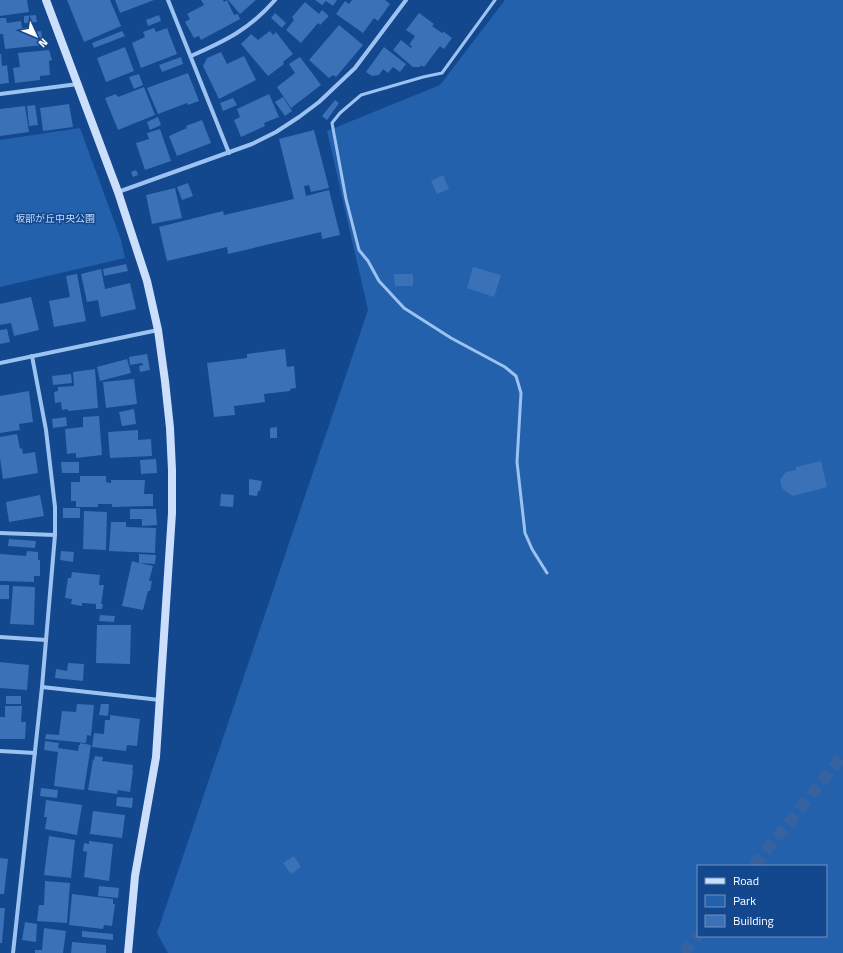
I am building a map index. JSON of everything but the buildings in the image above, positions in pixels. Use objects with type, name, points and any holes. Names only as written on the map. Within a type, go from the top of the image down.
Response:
[{"type":"street","points":[[46,0],[118,192],[147,281],[158,330],[165,381],[172,470],[172,513],[160,700],[156,757],[135,876],[128,953]]},
{"type":"street","points":[[168,0],[229,153]]},
{"type":"street","points":[[191,56],[233,36],[246,27],[275,0]]},
{"type":"street","points":[[118,192],[252,144],[299,118],[319,102],[355,68],[406,0]]},
{"type":"street","points":[[0,94],[78,84]]},
{"type":"street","points":[[0,363],[158,330]]},
{"type":"street","points":[[13,953],[42,687],[55,534],[55,507],[46,430],[32,356]]},
{"type":"street","points":[[0,532],[55,534]]},
{"type":"street","points":[[0,637],[46,640]]},
{"type":"street","points":[[42,687],[160,700]]},
{"type":"street","points":[[0,751],[35,753]]},
{"type":"lane","points":[[495,0],[442,73],[360,95],[340,113],[332,123],[346,199],[359,250],[368,261],[379,281],[404,308],[451,338],[505,367],[516,376],[521,393],[517,462],[525,533],[532,550],[547,573]]},
{"type":"green space","points":[[505,0],[843,0],[843,953],[168,953],[157,933],[368,310],[327,131],[440,85]]},
{"type":"green space","name":"坂部が丘中央公園","points":[[80,128],[121,240],[125,258],[0,287],[0,140]]},
{"type":"tunnel","points":[[755,865],[843,755]]},
{"type":"tunnel","points":[[683,953],[697,936]]}]
